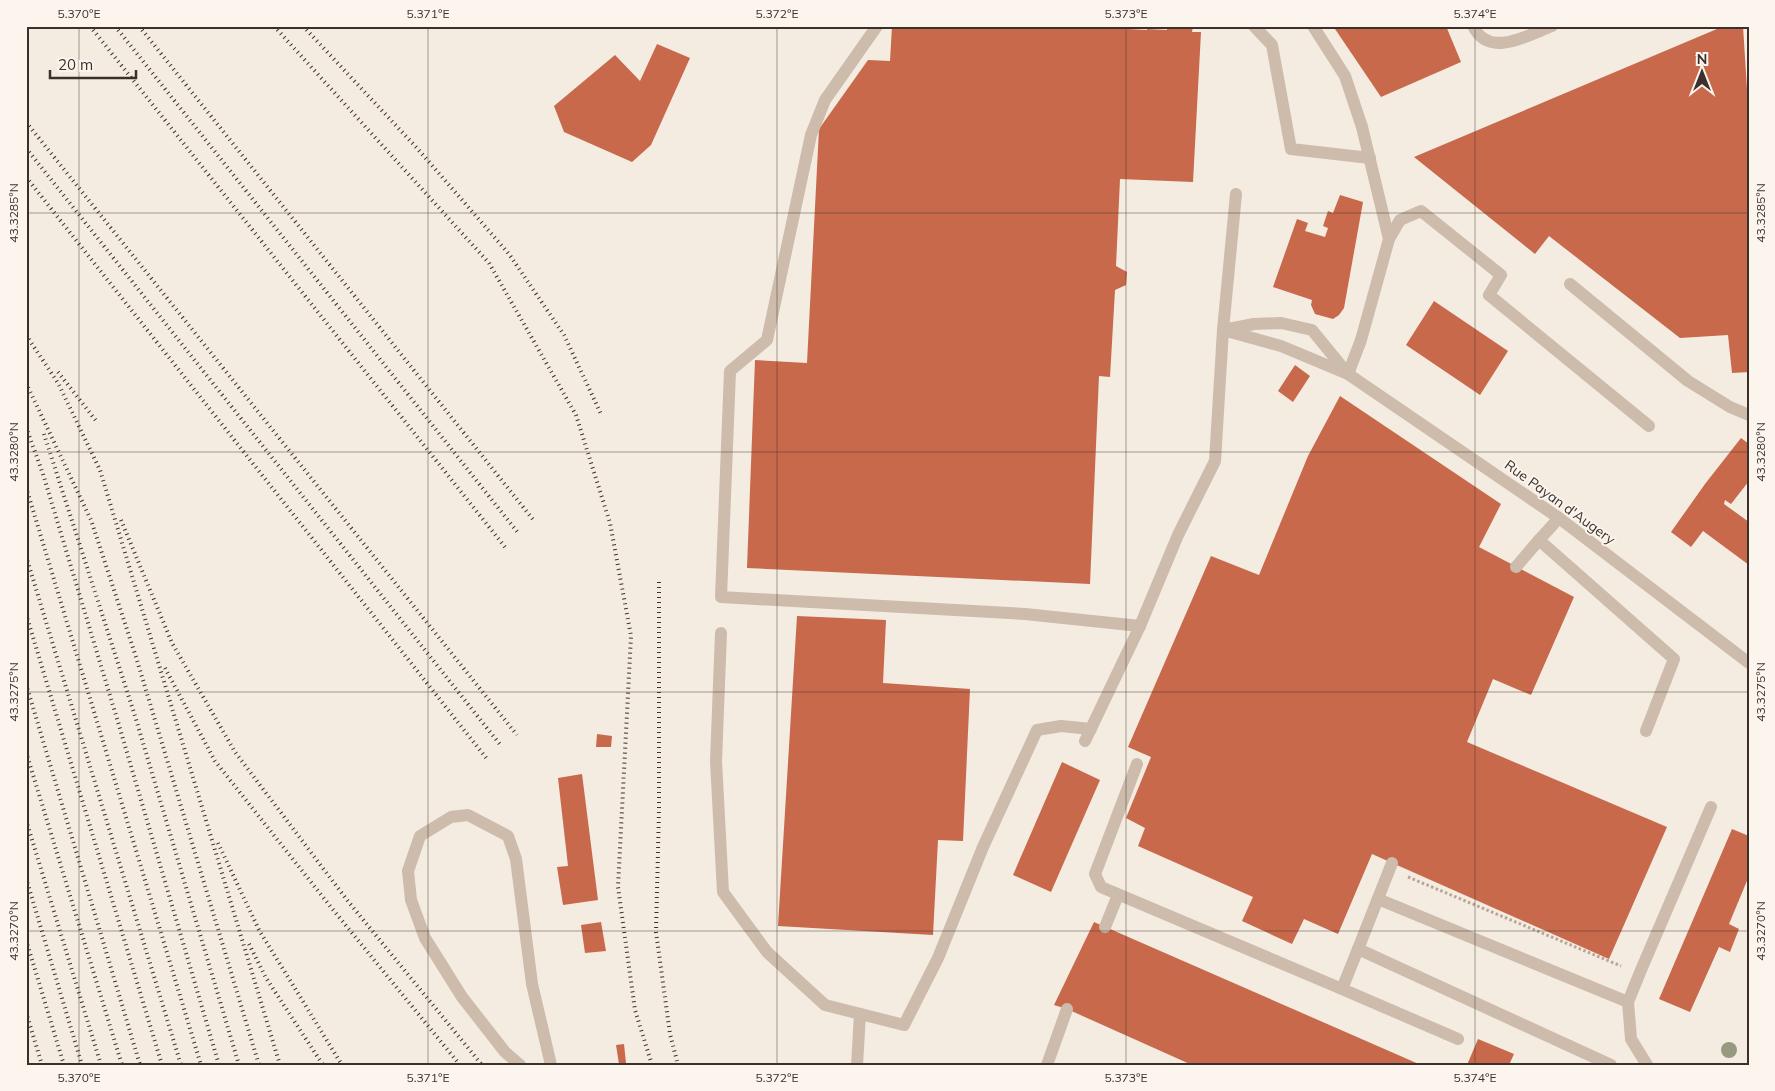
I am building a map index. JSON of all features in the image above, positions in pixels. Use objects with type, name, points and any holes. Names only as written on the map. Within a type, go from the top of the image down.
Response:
[{"type":"street","points":[[877,26],[825,100],[811,135],[767,340],[730,371],[721,597],[1025,614],[1140,626]]},
{"type":"street","points":[[1254,26],[1272,44],[1292,149],[1370,158]]},
{"type":"street","points":[[1313,26],[1344,76],[1362,127],[1389,239]]},
{"type":"street","points":[[1473,26],[1478,36],[1489,42],[1505,44],[1552,26]]},
{"type":"street","points":[[1086,741],[1140,626],[1178,535],[1215,460],[1223,330],[1236,194]]},
{"type":"street","points":[[1348,374],[1361,340],[1389,239],[1400,220],[1421,211],[1501,274],[1489,295],[1649,426]]},
{"type":"street","points":[[1570,284],[1688,381],[1730,407],[1749,415]]},
{"type":"street","points":[[1223,330],[1254,324],[1281,323],[1312,330],[1348,374]]},
{"type":"street","points":[[1223,330],[1281,346],[1348,374]]},
{"type":"street","name":"Rue Payan d'Augery","points":[[1348,374],[1559,518],[1749,663]]},
{"type":"street","points":[[1516,567],[1559,518]]},
{"type":"street","points":[[1539,540],[1674,659],[1646,731]]},
{"type":"street","points":[[721,633],[716,761],[723,892],[767,952],[825,1005],[904,1025],[938,958],[983,847],[1037,730],[1061,726],[1091,729]]},
{"type":"street","points":[[1137,764],[1094,874],[1101,887],[1458,1039]]},
{"type":"street","points":[[1647,1065],[1632,1039],[1628,1002],[1711,807]]},
{"type":"street","points":[[520,1065],[505,1052],[462,997],[425,938],[411,900],[408,871],[420,836],[451,817],[468,815],[508,836],[516,859],[532,984],[551,1065]]},
{"type":"street","points":[[1342,989],[1392,863]]},
{"type":"street","points":[[1105,927],[1118,895]]},
{"type":"street","points":[[1378,899],[1628,1002]]},
{"type":"street","points":[[1358,949],[1611,1065]]},
{"type":"street","points":[[1047,1065],[1067,1009]]},
{"type":"street","points":[[857,1065],[860,1014]]},
{"type":"building","points":[[892,26],[1072,26],[1167,30],[1167,26],[1193,26],[1192,32],[1201,32],[1193,182],[1120,179],[1116,266],[1127,272],[1126,285],[1115,290],[1110,377],[1099,376],[1090,584],[747,568],[755,360],[807,363],[819,129],[868,60],[890,61]]},
{"type":"building","points":[[1333,26],[1446,26],[1461,62],[1381,97]]},
{"type":"building","points":[[1724,26],[1743,26],[1749,121],[1749,372],[1732,373],[1728,335],[1680,338],[1549,236],[1535,254],[1414,157]]},
{"type":"building","points":[[657,44],[690,58],[651,145],[632,162],[564,132],[554,106],[615,55],[640,81]]},
{"type":"building","points":[[1340,195],[1363,202],[1344,308],[1333,319],[1315,314],[1311,305],[1312,300],[1273,287],[1297,219],[1308,223],[1305,231],[1325,237],[1328,228],[1323,226],[1328,211],[1333,213]]},
{"type":"building","points":[[1434,301],[1508,351],[1480,395],[1406,345]]},
{"type":"building","points":[[1295,365],[1310,376],[1293,402],[1278,391]]},
{"type":"building","points":[[1340,396],[1501,504],[1479,547],[1574,597],[1531,695],[1493,679],[1467,742],[1667,827],[1609,959],[1372,854],[1338,934],[1304,919],[1292,944],[1242,921],[1253,897],[1138,846],[1145,828],[1126,818],[1151,757],[1128,747],[1211,556],[1259,575],[1308,456]]},
{"type":"building","points":[[1741,438],[1749,444],[1749,481],[1731,504],[1725,500],[1724,504],[1749,522],[1749,565],[1703,531],[1691,547],[1671,532]]},
{"type":"building","points":[[797,616],[886,620],[883,683],[970,689],[963,841],[938,840],[933,935],[778,926]]},
{"type":"building","points":[[597,734],[612,736],[611,747],[596,747]]},
{"type":"building","points":[[1062,762],[1100,780],[1051,892],[1013,875]]},
{"type":"building","points":[[582,774],[598,900],[563,905],[557,867],[568,866],[558,778]]},
{"type":"building","points":[[1732,829],[1749,836],[1749,876],[1729,924],[1739,929],[1730,952],[1719,947],[1690,1012],[1659,999]]},
{"type":"building","points":[[601,922],[606,951],[585,953],[581,925]]},
{"type":"building","points":[[1094,922],[1421,1065],[1192,1065],[1067,1009],[1054,1005]]},
{"type":"building","points":[[1478,1039],[1514,1054],[1509,1065],[1467,1065]]},
{"type":"building","points":[[624,1044],[626,1063],[619,1064],[616,1045]]},
{"type":"railway","points":[[90,26],[505,547]]},
{"type":"railway","points":[[115,26],[519,534]]},
{"type":"railway","points":[[139,26],[535,522]]},
{"type":"railway","points":[[274,26],[489,263],[576,415],[610,523],[631,636],[618,887],[635,1010],[652,1065]]},
{"type":"railway","points":[[303,26],[416,147],[509,254],[564,335],[601,414]]},
{"type":"railway","points":[[26,122],[517,735]]},
{"type":"railway","points":[[26,148],[502,747]]},
{"type":"railway","points":[[26,177],[487,759]]},
{"type":"railway","points":[[26,335],[58,383],[100,470],[280,1065]]},
{"type":"railway","points":[[58,372],[97,422]]},
{"type":"railway","points":[[26,383],[91,520],[136,657],[259,1065]]},
{"type":"railway","points":[[26,427],[43,474],[219,1065]]},
{"type":"railway","points":[[44,434],[135,716],[239,1065]]},
{"type":"railway","points":[[26,487],[201,1065]]},
{"type":"railway","points":[[121,520],[172,643],[235,752],[347,900],[482,1065]]},
{"type":"railway","points":[[26,556],[181,1065]]},
{"type":"railway","points":[[659,582],[659,810],[656,932],[670,1034],[678,1065]]},
{"type":"railway","points":[[26,614],[162,1065]]},
{"type":"railway","points":[[165,668],[215,761],[460,1065]]},
{"type":"railway","points":[[26,684],[140,1065]]},
{"type":"railway","points":[[26,752],[122,1065]]},
{"type":"railway","points":[[26,820],[101,1065]]},
{"type":"railway","points":[[218,843],[259,930],[342,1065]]},
{"type":"railway","points":[[26,878],[82,1065]]},
{"type":"railway","points":[[26,940],[64,1065]]},
{"type":"railway","points":[[249,944],[266,978],[323,1065]]},
{"type":"railway","points":[[26,1012],[42,1065]]}]
